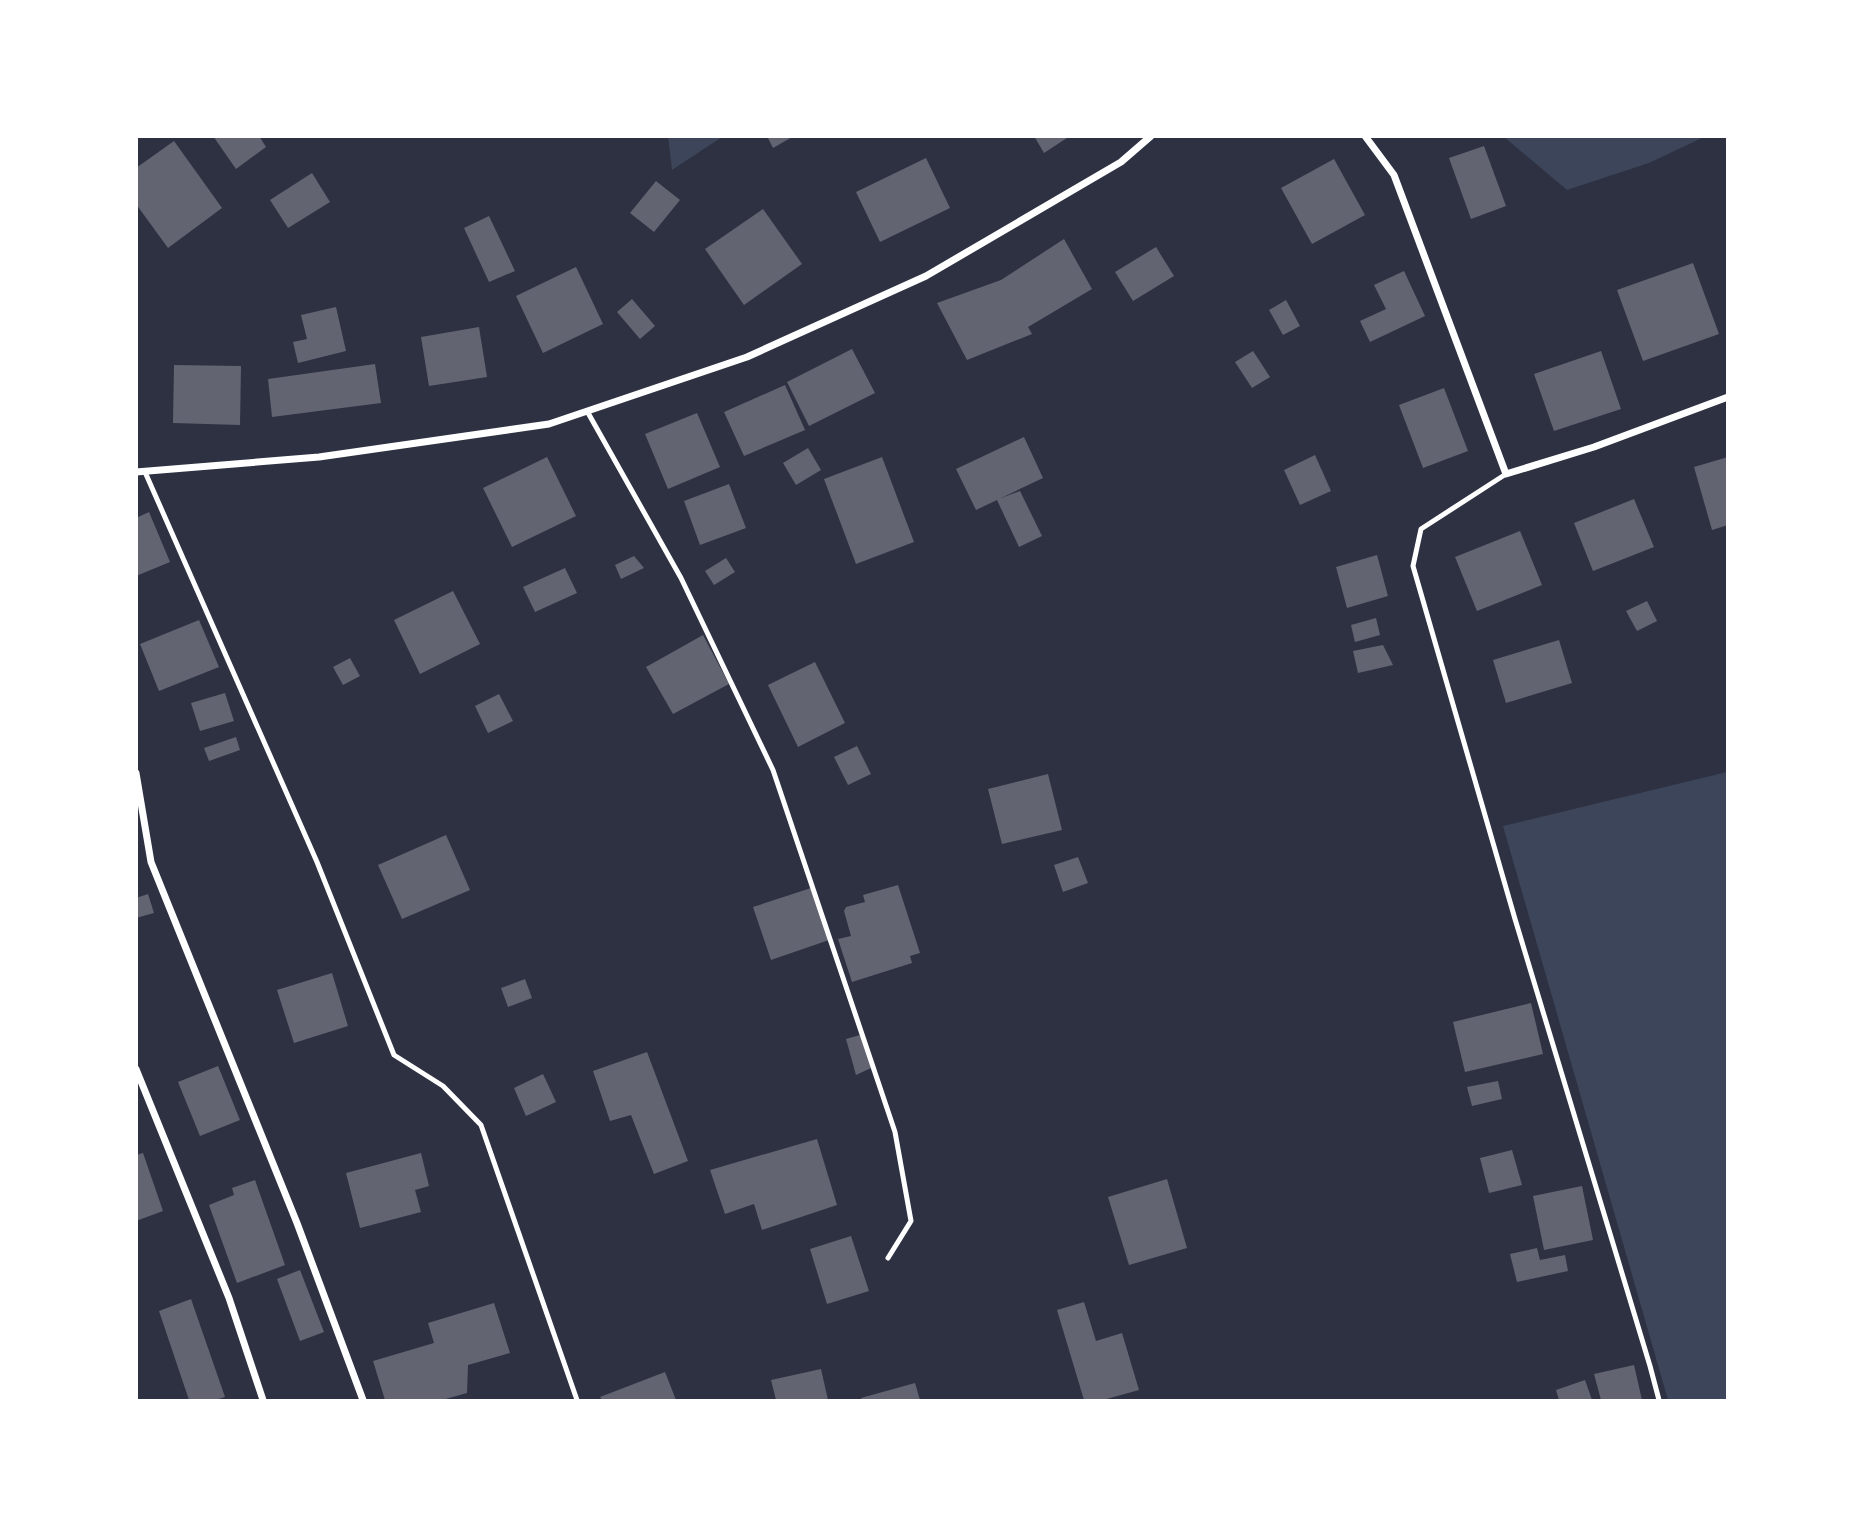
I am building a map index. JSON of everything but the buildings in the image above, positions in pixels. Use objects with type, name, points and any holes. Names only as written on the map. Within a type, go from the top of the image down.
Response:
[{"type":"street","points":[[141,472],[319,457],[549,424],[747,357],[926,276],[1121,162],[1151,136]]},
{"type":"street","points":[[1365,136],[1394,175],[1506,474],[1594,447],[1727,397]]},
{"type":"street","points":[[136,773],[151,862],[297,1223],[363,1401]]},
{"type":"street","points":[[136,1069],[229,1298],[263,1401]]},
{"type":"lane","points":[[587,411],[681,578],[773,770],[895,1132],[911,1221],[888,1258]]},
{"type":"lane","points":[[141,472],[317,862],[394,1055],[443,1086],[481,1125],[577,1401]]},
{"type":"lane","points":[[1506,474],[1421,530],[1413,566],[1659,1401]]},
{"type":"shaded area","points":[[668,136],[722,136],[722,137],[672,170]]},
{"type":"shaded area","points":[[1504,137],[1704,137],[1649,163],[1567,190]]},
{"type":"shaded area","points":[[1727,772],[1727,1400],[1668,1400],[1503,826]]}]
